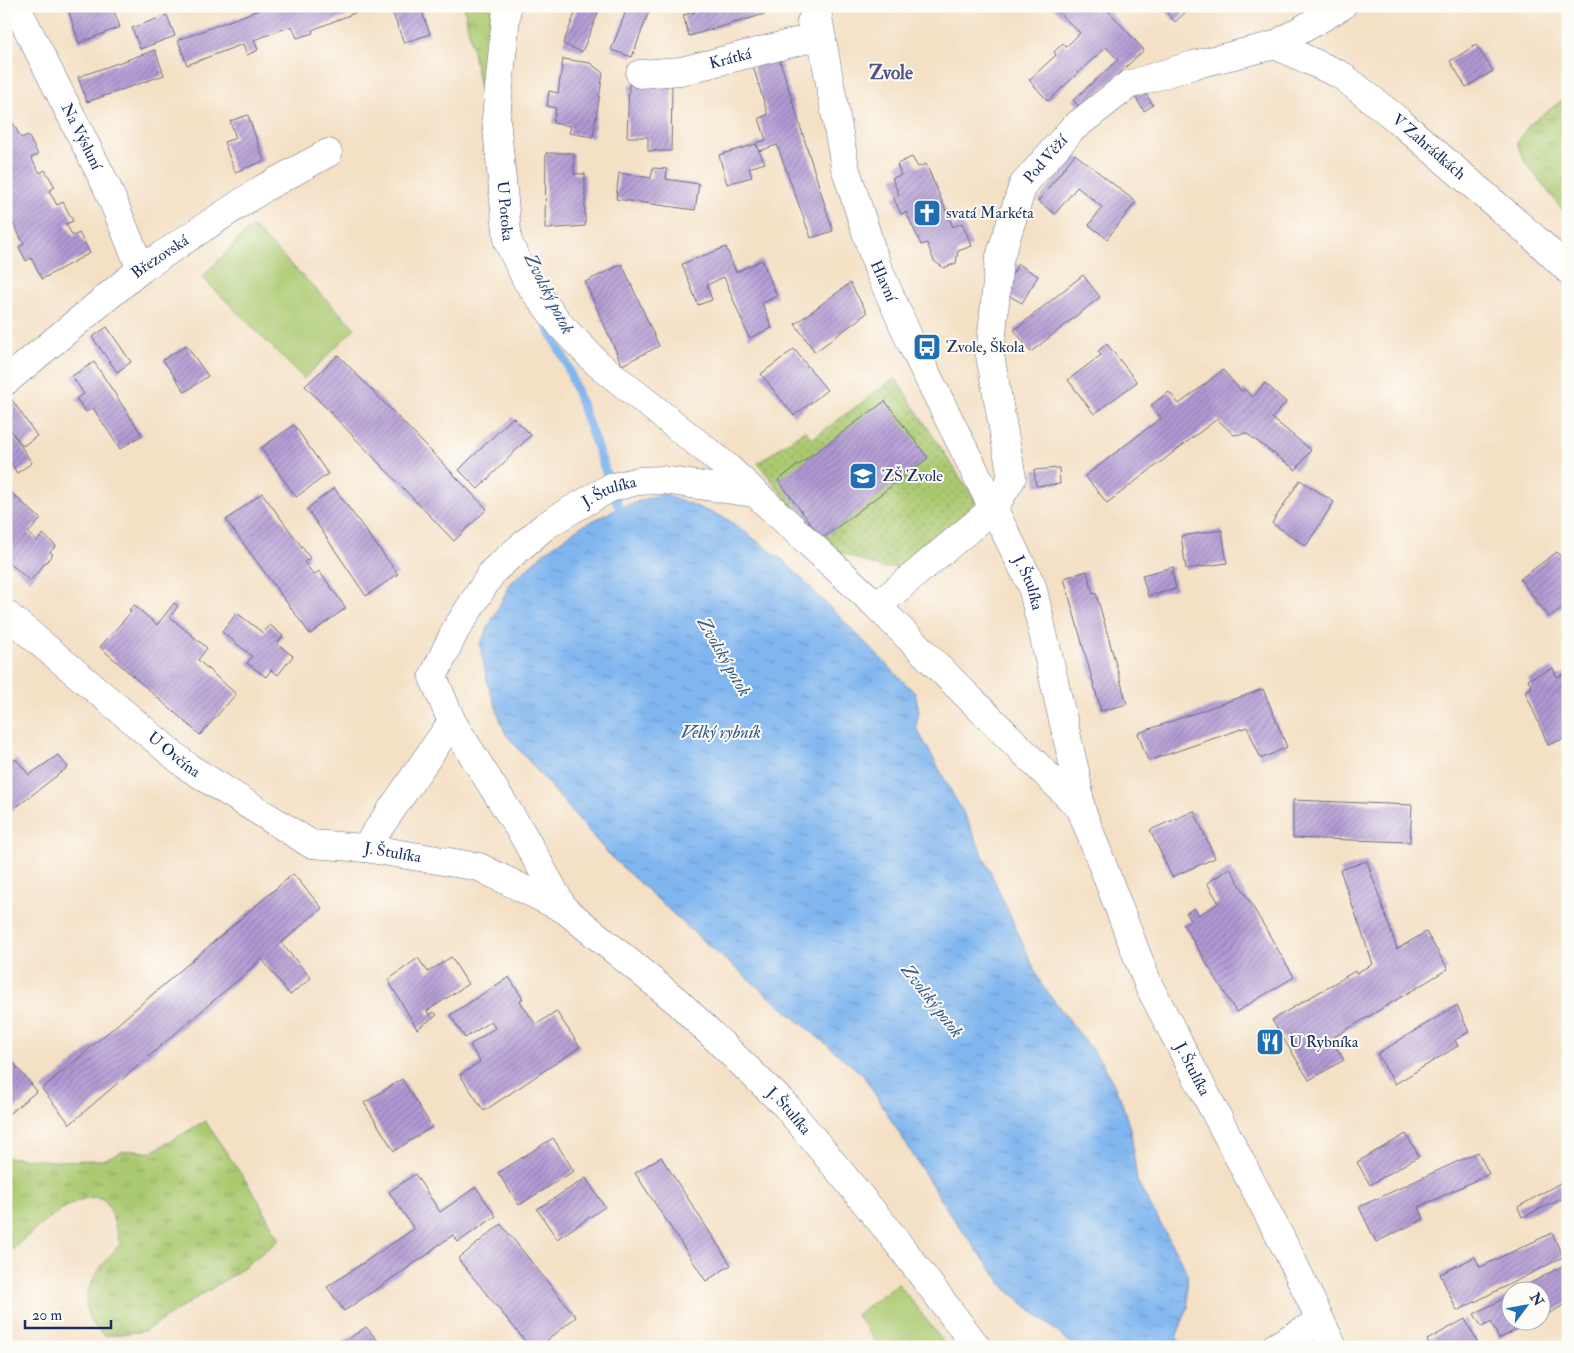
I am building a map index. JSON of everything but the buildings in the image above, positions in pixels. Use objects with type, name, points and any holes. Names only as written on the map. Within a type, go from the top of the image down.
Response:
[{"type":"street","name":"Na Výsluní","points":[[16,6],[107,187],[141,268]]},
{"type":"street","name":"U Potoka","points":[[507,6],[496,118],[508,242],[527,281],[562,327],[597,363],[726,466],[753,493]]},
{"type":"street","name":"Hlavní","points":[[800,6],[820,36]]},
{"type":"street","name":"Hlavní","points":[[816,6],[845,167],[878,266],[909,338],[993,509]]},
{"type":"street","name":"Pod Věží","points":[[993,509],[1012,478],[990,354],[999,260],[1022,186],[1072,129],[1128,85],[1274,45],[1342,6]]},
{"type":"street","name":"Krátká","points":[[640,74],[681,71],[820,36]]},
{"type":"street","name":"V Zahrádkách","points":[[1274,45],[1341,75],[1399,121],[1532,236],[1568,270]]},
{"type":"street","name":"Březovská","points":[[6,381],[141,268],[264,188],[328,153]]},
{"type":"street","name":"J. Štulíka","points":[[564,909],[524,835],[452,722],[433,677],[455,631],[492,571],[545,526],[566,513],[610,488],[638,481],[663,480],[753,493],[877,606],[1081,809]]},
{"type":"street","name":"J. Štulíka","points":[[993,509],[1032,586],[1076,776],[1081,809],[1148,984],[1288,1252],[1333,1347]]},
{"type":"street","points":[[877,606],[993,509]]},
{"type":"street","name":"U Ovčína","points":[[6,614],[188,767],[311,844],[365,848]]},
{"type":"street","name":"J. Štulíka","points":[[452,722],[365,848],[479,868],[564,909],[678,1002],[786,1106],[888,1229],[976,1347]]},
{"type":"street","points":[[1275,1347],[1320,1321]]},
{"type":"green space","points":[[464,6],[492,6],[484,108]]},
{"type":"green space","points":[[1568,96],[1568,217],[1525,162],[1517,143],[1529,125]]},
{"type":"green space","points":[[252,226],[355,328],[304,379],[202,277]]},
{"type":"green space","name":"ZŠ Zvole","points":[[895,378],[975,500],[972,516],[903,567],[882,568],[823,546],[758,463],[805,430],[812,439]]},
{"type":"green space","points":[[205,1121],[256,1196],[279,1240],[236,1273],[145,1331],[105,1336],[91,1322],[86,1301],[93,1280],[120,1244],[112,1215],[105,1201],[95,1197],[83,1199],[68,1206],[38,1227],[6,1256],[6,1157],[53,1161],[103,1160],[121,1152],[135,1150],[150,1153]]},
{"type":"green space","points":[[898,1283],[947,1347],[880,1347],[856,1315]]},
{"type":"water","name":"Velký rybník","points":[[663,493],[727,519],[784,561],[915,693],[919,711],[916,727],[966,818],[1041,984],[1103,1064],[1120,1097],[1131,1132],[1137,1181],[1187,1272],[1188,1307],[1175,1340],[1155,1347],[1075,1347],[1005,1288],[950,1214],[863,1075],[702,940],[610,856],[505,733],[488,684],[480,644],[510,584],[545,552],[580,527],[619,508]]},
{"type":"waterway","name":"Zvolský potok","points":[[548,328],[566,362],[619,508],[625,518]]},
{"type":"waterway","name":"Zvolský potok","points":[[1168,1331],[1180,1347]]},
{"type":"place","name":"svatá Markéta","points":[[927,213]]},
{"type":"place","name":"Zvole, Škola","points":[[927,347]]},
{"type":"place","name":"ZŠ Zvole","points":[[863,476]]},
{"type":"place","name":"U Rybníka","points":[[1270,1042]]},
{"type":"district","name":"Zvole","points":[[891,73]]}]
